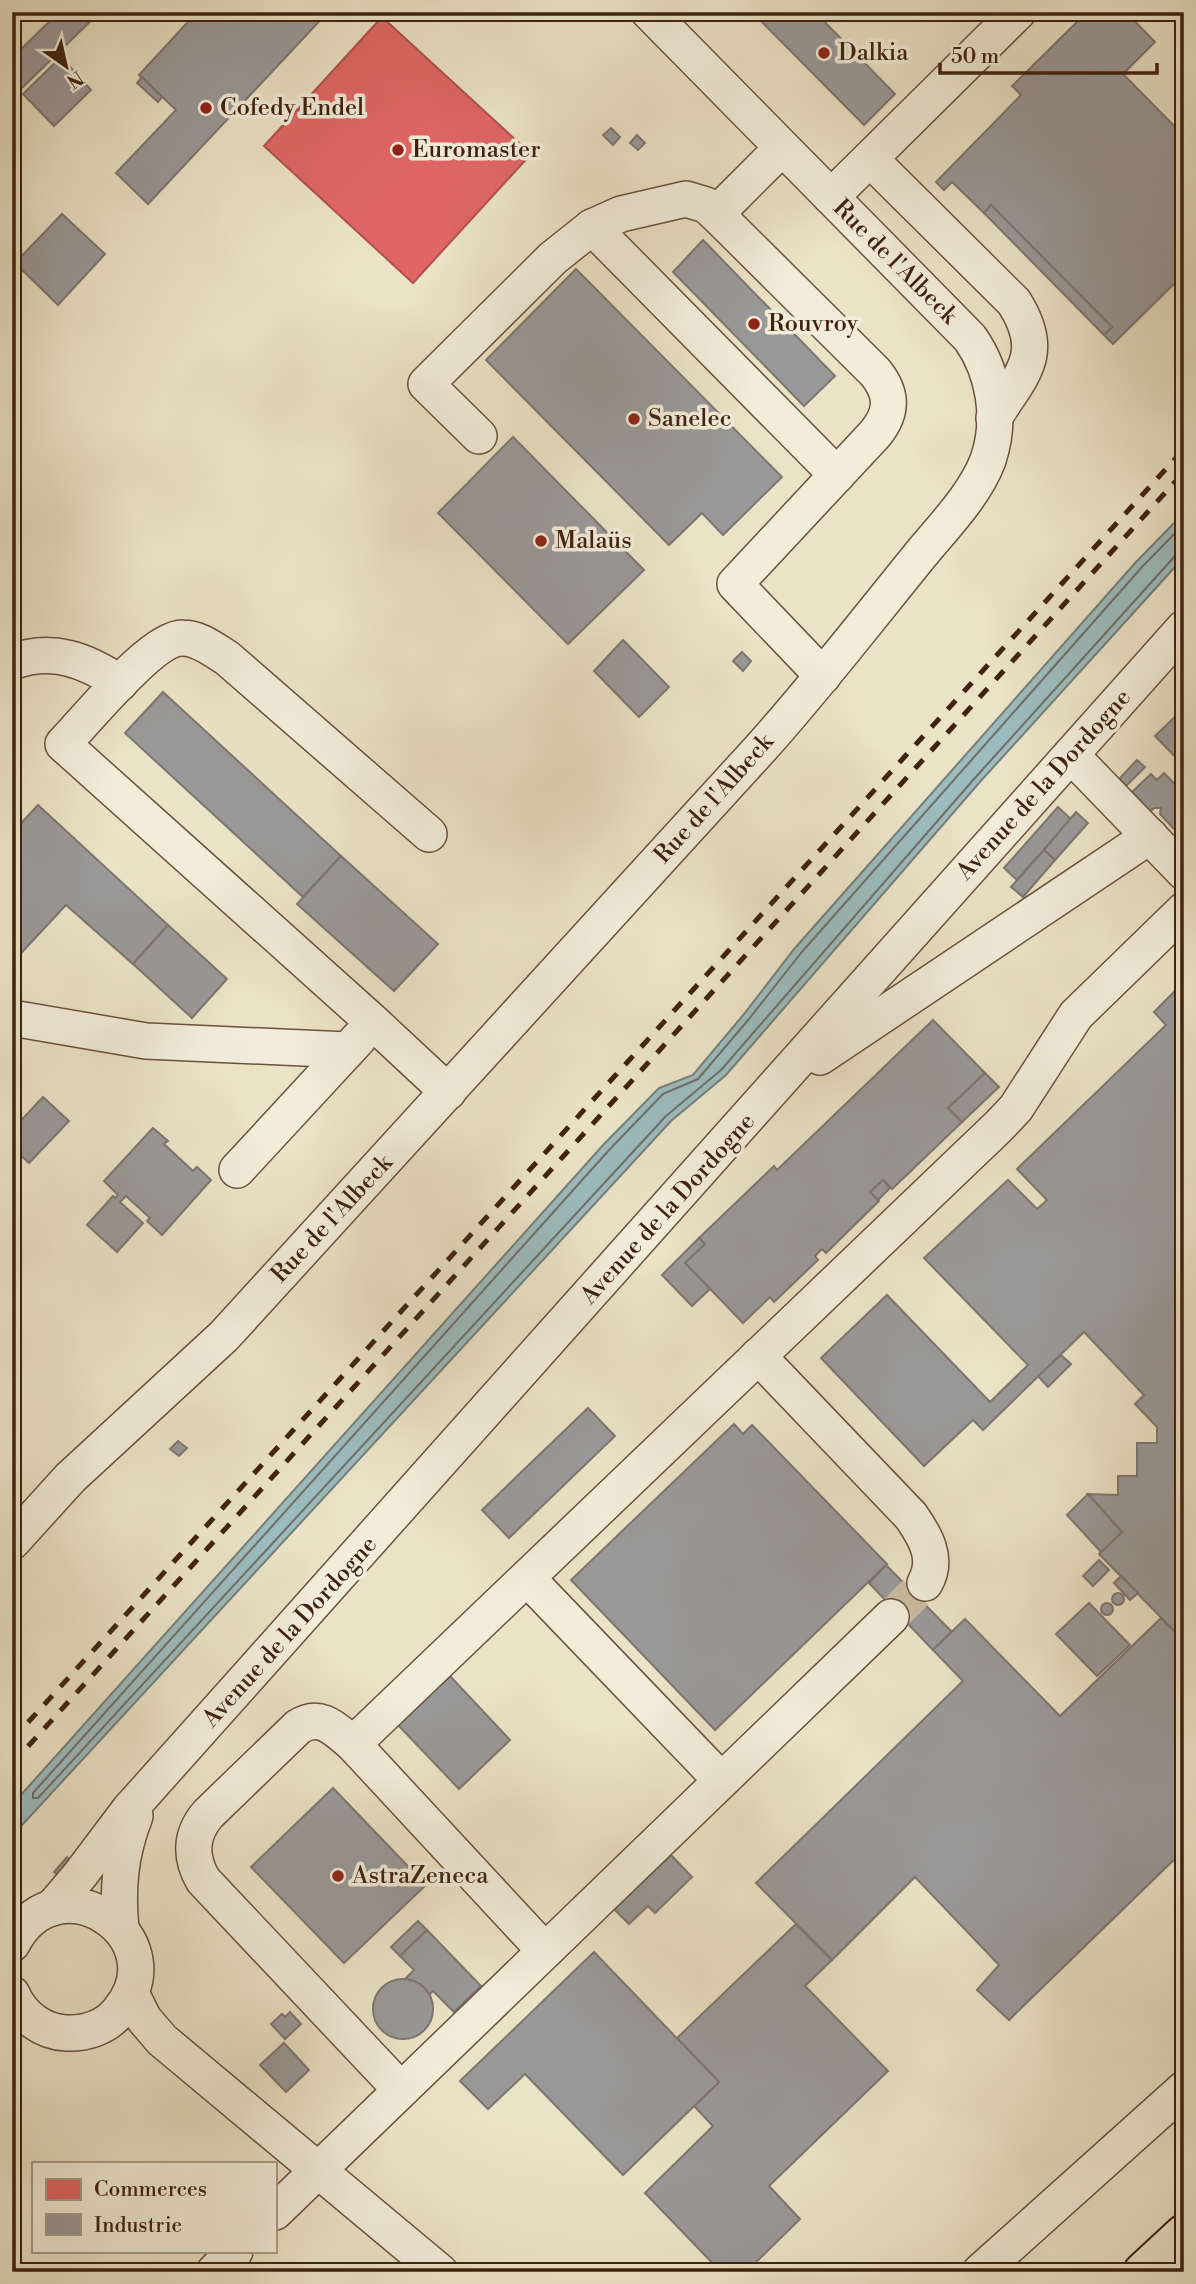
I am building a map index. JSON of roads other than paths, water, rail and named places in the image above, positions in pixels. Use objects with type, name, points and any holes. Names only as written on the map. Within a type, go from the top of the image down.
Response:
[{"type":"highway","points":[[1143,2272],[1184,2234]]},
{"type":"street","name":"Rue de l'Albeck","points":[[12,1542],[70,1478],[224,1336],[769,739],[823,676],[975,484],[988,458],[994,432],[992,388],[989,375],[970,338],[649,12]]},
{"type":"street","points":[[831,197],[1018,12]]},
{"type":"street","points":[[716,214],[782,148]]},
{"type":"street","points":[[870,159],[1014,302],[1027,326],[1030,338],[1029,358],[994,418]]},
{"type":"street","points":[[478,436],[426,384],[553,258],[592,227],[621,214],[686,198],[706,205],[875,372],[885,388],[889,405],[883,424],[735,583],[823,676]]},
{"type":"street","points":[[592,227],[837,475]]},
{"type":"street","name":"Avenue de la Dordogne","points":[[12,1944],[36,1908],[80,1875],[129,1810],[1184,628]]},
{"type":"street","points":[[429,834],[227,658],[203,644],[182,638],[160,645],[63,744],[448,1092]]},
{"type":"street","points":[[12,662],[39,654],[74,659],[100,670],[120,684]]},
{"type":"street","points":[[1071,755],[1184,872]]},
{"type":"street","points":[[779,1084],[1150,836]]},
{"type":"street","points":[[353,1744],[999,1126],[1016,1108],[1076,1016],[1184,910]]},
{"type":"street","points":[[12,1018],[146,1041],[348,1050]]},
{"type":"street","points":[[237,1170],[374,1023]]},
{"type":"street","points":[[758,1356],[911,1516],[923,1533],[930,1552],[931,1569],[925,1583]]},
{"type":"street","points":[[527,1578],[721,1780]]},
{"type":"street","points":[[276,2211],[891,1617]]},
{"type":"street","points":[[401,2090],[209,1887],[193,1856],[194,1840],[202,1821],[298,1727],[310,1721],[324,1721],[353,1744],[545,1951]]},
{"type":"street","name":"Avenue de la Dordogne","points":[[121,1929],[119,1883],[124,1848],[135,1816],[150,1788]]},
{"type":"street","points":[[12,1994],[19,2007],[32,2020],[48,2029],[66,2033],[84,2032],[101,2026],[116,2016],[131,1993],[135,1960],[121,1929],[109,1917],[86,1906],[36,1908]]},
{"type":"street","points":[[131,1993],[144,2019],[162,2040],[440,2272]]},
{"type":"street","points":[[980,2272],[1184,2089]]},
{"type":"water","points":[[1184,513],[1184,557],[979,783],[726,1075],[671,1121],[12,1836],[12,1806],[20,1796],[604,1144],[659,1088],[693,1075],[795,948],[1136,562]]},
{"type":"tunnel","points":[[891,1617],[925,1583]]},
{"type":"railway","points":[[12,1740],[1184,449]]},
{"type":"railway","points":[[12,1764],[1184,472]]},
{"type":"place","name":"Dalkia","points":[[824,53]]},
{"type":"place","name":"Cofedy Endel","points":[[206,108]]},
{"type":"place","name":"Euromaster","points":[[398,150]]},
{"type":"place","name":"Rouvroy","points":[[754,324]]},
{"type":"place","name":"Sanelec","points":[[634,419]]},
{"type":"place","name":"Malaüs","points":[[541,541]]},
{"type":"place","name":"AstraZeneca","points":[[338,1876]]}]
